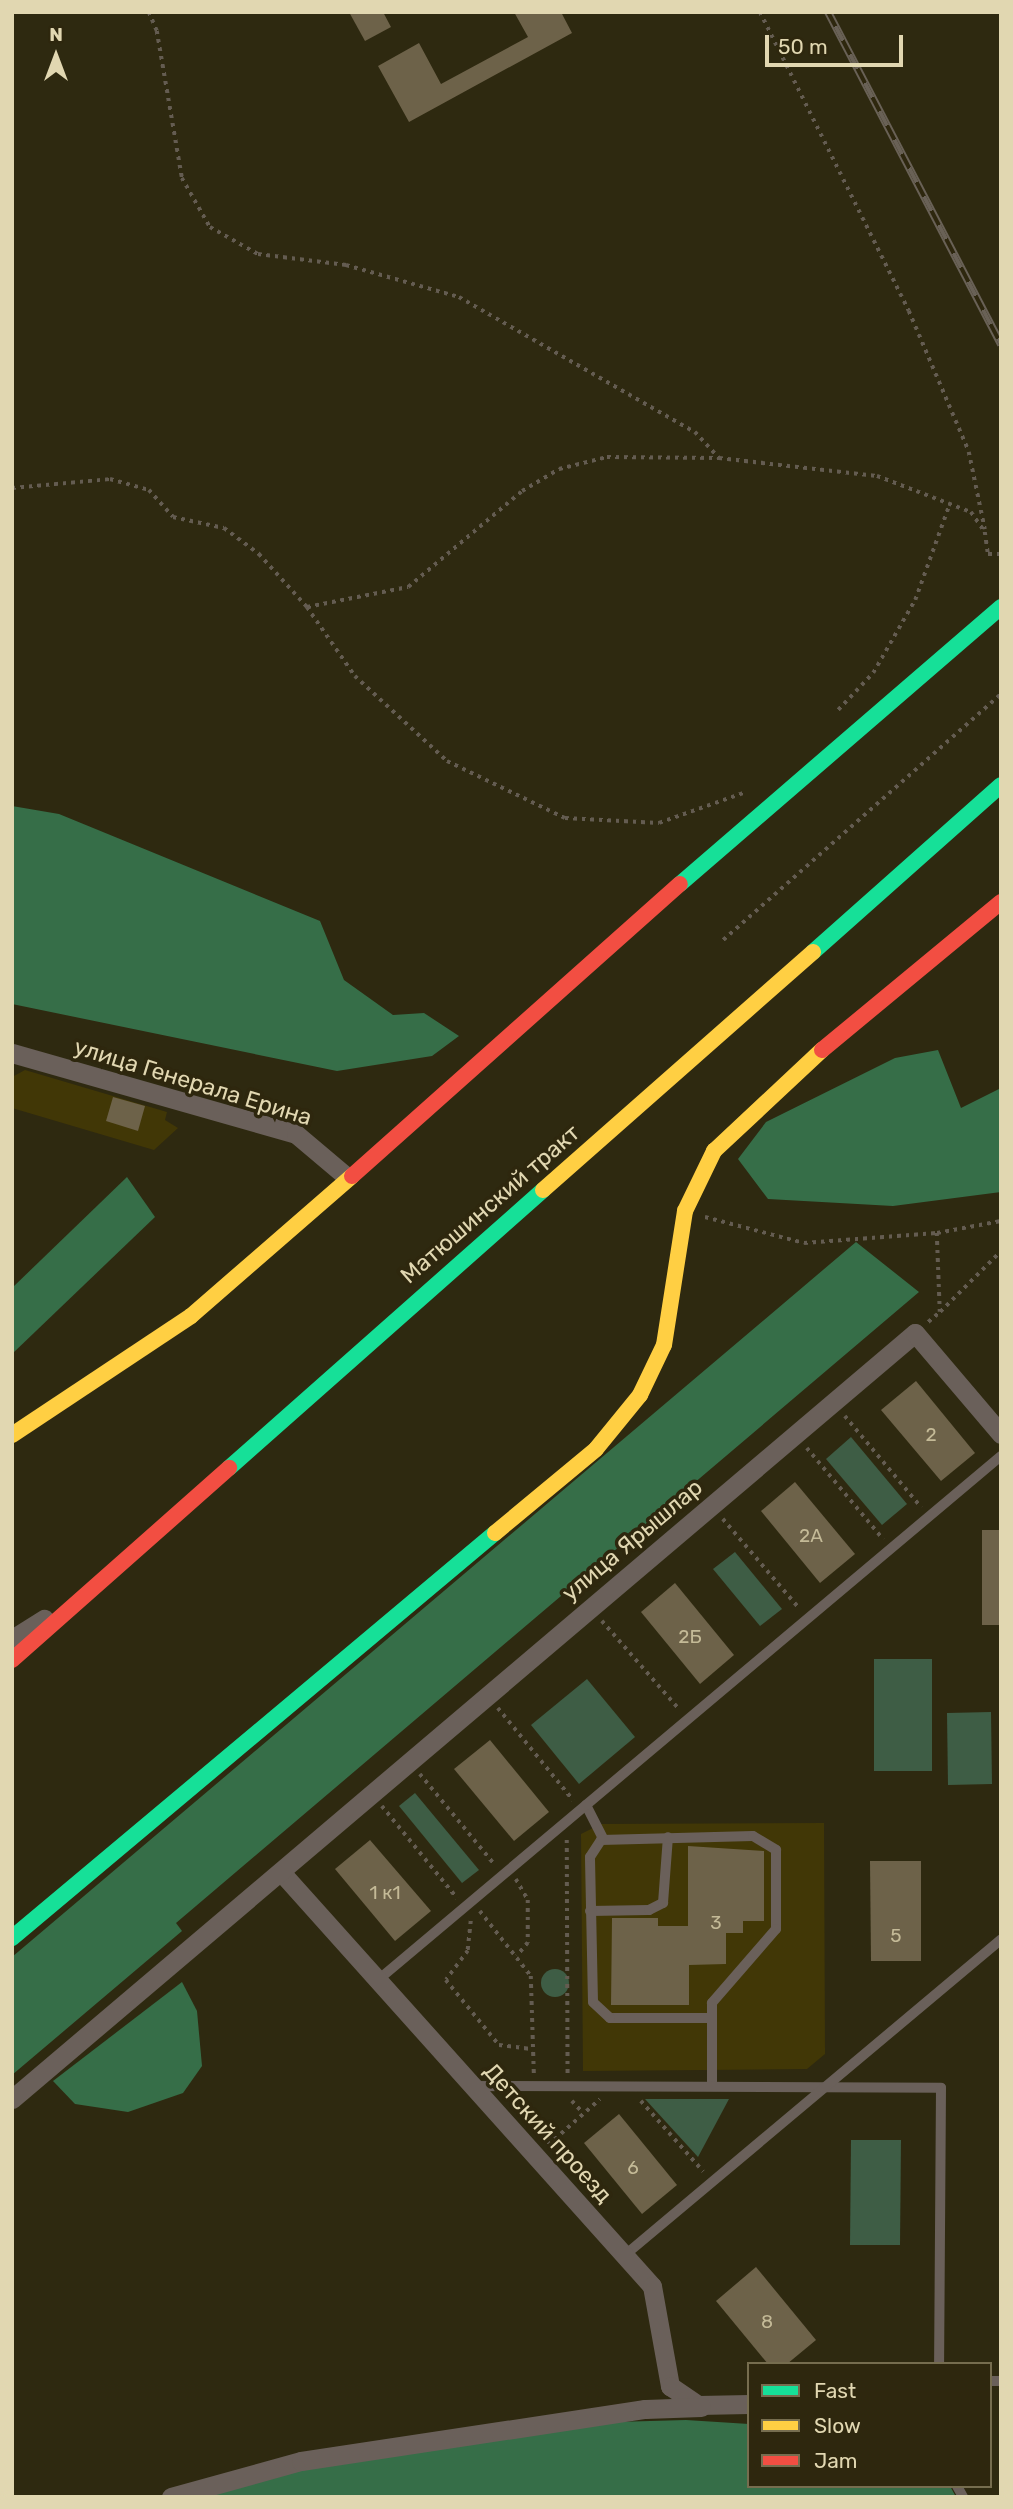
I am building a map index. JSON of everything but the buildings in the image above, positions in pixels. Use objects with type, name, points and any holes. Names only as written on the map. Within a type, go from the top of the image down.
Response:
[{"type":"street","points":[[12,1435],[191,1316],[851,731],[1001,607]]},
{"type":"street","name":"Матюшинский тракт","points":[[12,1660],[1001,785]]},
{"type":"street","points":[[12,1938],[596,1448],[640,1395],[664,1345],[685,1211],[734,1126],[1001,902]]},
{"type":"street","name":"улица Генерала Ерина","points":[[15,1056],[296,1134],[347,1177]]},
{"type":"street","name":"улица Ярышлар","points":[[12,2099],[915,1333],[1001,1434]]},
{"type":"street","points":[[12,1639],[84,1595]]},
{"type":"street","name":"Детский проезд","points":[[281,1871],[625,2255],[657,2296],[670,2386],[682,2398],[714,2407],[747,2404]]},
{"type":"street","points":[[172,2497],[301,2461],[645,2409],[714,2407]]},
{"type":"lane","points":[[378,1980],[1001,1456]]},
{"type":"lane","points":[[584,1807],[603,1839]]},
{"type":"lane","points":[[603,1839],[753,1836],[778,1855],[776,1929],[716,1994],[711,2018],[712,2086]]},
{"type":"lane","points":[[590,1910],[649,1910],[663,1903],[668,1837]]},
{"type":"lane","points":[[603,1839],[590,1857],[591,1995],[602,2014],[711,2018]]},
{"type":"lane","points":[[625,2255],[1001,1939]]},
{"type":"lane","points":[[473,2086],[941,2088],[939,2362]]},
{"type":"path","points":[[149,12],[158,31],[182,178],[210,227],[258,254],[346,265],[459,297],[695,432],[719,458]]},
{"type":"path","points":[[760,12],[909,311],[969,452],[988,554],[1001,554]]},
{"type":"path","points":[[307,607],[408,587],[482,521],[559,469],[607,457],[719,458],[877,476],[971,512],[985,531]]},
{"type":"path","points":[[12,488],[110,479],[149,490],[173,517],[233,535],[307,607],[355,676],[447,761],[565,818],[659,823],[754,785]]},
{"type":"path","points":[[831,717],[873,673],[915,600],[950,503]]},
{"type":"path","points":[[723,940],[1001,694]]},
{"type":"path","points":[[685,1211],[804,1244],[937,1233],[1001,1221]]},
{"type":"path","points":[[937,1233],[940,1312],[1001,1251]]},
{"type":"path","points":[[833,1402],[929,1516]]},
{"type":"path","points":[[795,1435],[891,1548]]},
{"type":"path","points":[[712,1505],[808,1619]]},
{"type":"path","points":[[590,1608],[688,1720]]},
{"type":"path","points":[[488,1696],[584,1807]]},
{"type":"path","points":[[410,1761],[528,1900],[528,1942],[517,1956]]},
{"type":"path","points":[[372,1794],[517,1956],[532,1980],[534,2086]]},
{"type":"path","points":[[567,1821],[568,2086]]},
{"type":"path","points":[[468,1904],[468,1951],[445,1978],[499,2045],[533,2049]]},
{"type":"path","points":[[536,2156],[614,2086]]},
{"type":"path","points":[[627,2086],[713,2182]]},
{"type":"shaded area","points":[[25,1070],[167,1112],[165,1120],[178,1128],[154,1150],[12,1108],[12,1077]]},
{"type":"shaded area","points":[[824,1823],[825,2054],[807,2069],[583,2071],[581,1834],[601,1824]]},
{"type":"green space","points":[[12,806],[59,814],[320,921],[344,980],[393,1015],[424,1013],[459,1036],[432,1056],[337,1071],[12,1004]]},
{"type":"green space","points":[[938,1050],[961,1108],[1001,1088],[1001,1192],[893,1206],[768,1199],[738,1159],[766,1122],[895,1058]]},
{"type":"green space","points":[[127,1177],[155,1217],[12,1354],[12,1288]]},
{"type":"green space","points":[[856,1242],[919,1292],[176,1923],[182,1931],[12,2075],[12,1957]]},
{"type":"green space","points":[[851,1437],[907,1504],[882,1525],[826,1459]]},
{"type":"green space","points":[[735,1552],[782,1609],[760,1626],[713,1569]]},
{"type":"green space","points":[[874,1659],[932,1659],[932,1771],[874,1771]]},
{"type":"green space","points":[[587,1679],[635,1737],[579,1784],[531,1725]]},
{"type":"green space","points":[[991,1712],[992,1784],[948,1785],[947,1713]]},
{"type":"green space","points":[[415,1793],[479,1870],[462,1883],[399,1806]]},
{"type":"green space","points":[[555,1969],[565,1973],[569,1983],[565,1993],[555,1997],[545,1993],[541,1983],[545,1973]]},
{"type":"green space","points":[[182,1982],[197,2011],[202,2066],[183,2093],[128,2112],[75,2104],[53,2081]]},
{"type":"green space","points":[[645,2099],[729,2099],[698,2157]]},
{"type":"green space","points":[[851,2140],[901,2140],[900,2245],[850,2245]]},
{"type":"green space","points":[[686,2420],[747,2424],[747,2488],[951,2488],[956,2497],[175,2497],[477,2426]]},
{"type":"railway","points":[[828,12],[1001,345]]},
{"type":"traffic: fast","points":[[680,884],[1001,607]]},
{"type":"traffic: fast","points":[[813,952],[1001,785]]},
{"type":"traffic: fast","points":[[229,1468],[543,1190]]},
{"type":"traffic: fast","points":[[12,1938],[495,1533]]},
{"type":"traffic: slow","points":[[543,1190],[813,952]]},
{"type":"traffic: slow","points":[[495,1533],[596,1449],[640,1395],[664,1345],[685,1211],[714,1151],[822,1050]]},
{"type":"traffic: slow","points":[[12,1435],[191,1316],[352,1176]]},
{"type":"traffic: jam","points":[[352,1176],[680,884]]},
{"type":"traffic: jam","points":[[822,1050],[1001,902]]},
{"type":"traffic: jam","points":[[12,1660],[229,1468]]}]
